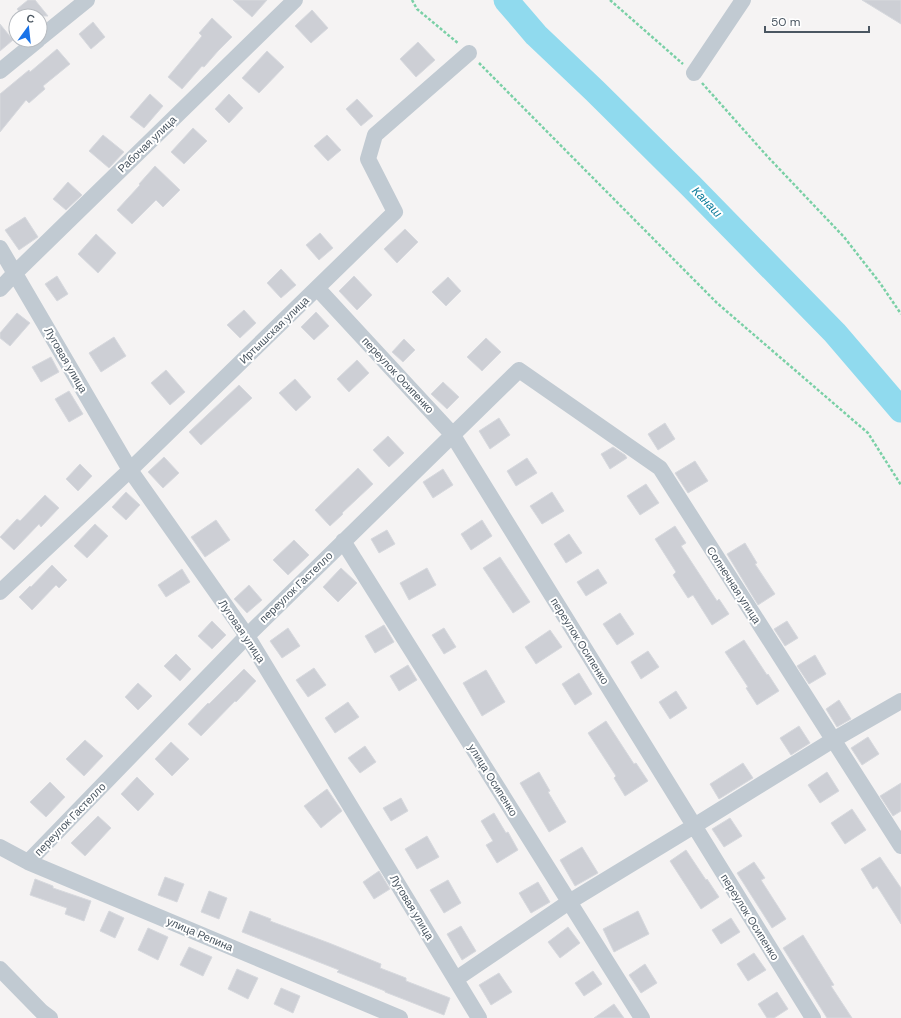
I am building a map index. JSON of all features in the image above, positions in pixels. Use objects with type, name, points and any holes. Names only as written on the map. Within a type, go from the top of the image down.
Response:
[{"type":"street","points":[[48,32],[87,0]]},
{"type":"street","name":"Рабочая улица","points":[[0,289],[294,0]]},
{"type":"street","points":[[694,73],[743,0]]},
{"type":"street","points":[[0,71],[28,48]]},
{"type":"street","name":"Иртышская улица","points":[[0,592],[130,470],[394,212],[368,159],[374,135],[469,53]]},
{"type":"street","name":"Луговая улица","points":[[0,248],[130,470],[247,636],[480,1018]]},
{"type":"street","name":"переулок Осипенко","points":[[317,288],[452,434],[813,1018]]},
{"type":"street","name":"переулок Гастелло","points":[[28,862],[247,636],[519,370]]},
{"type":"street","name":"Солнечная улица","points":[[519,370],[660,468],[901,846]]},
{"type":"street","name":"улица Осипенко","points":[[343,541],[642,1018]]},
{"type":"street","points":[[456,979],[569,902],[833,740],[901,701]]},
{"type":"street","name":"улица Репина","points":[[0,847],[28,862],[371,1012],[400,1018]]},
{"type":"street","points":[[0,969],[42,1012],[50,1018]]},
{"type":"path","points":[[412,0],[416,9],[469,53],[717,303],[868,433],[901,485]]},
{"type":"path","points":[[610,0],[694,73],[767,156],[844,237],[880,283],[901,314]]},
{"type":"building","points":[[28,0],[35,0],[42,8],[18,8]]},
{"type":"building","points":[[233,0],[267,0],[252,17]]},
{"type":"building","points":[[862,0],[901,0],[901,24]]},
{"type":"building","points":[[312,10],[328,28],[311,43],[295,26]]},
{"type":"building","points":[[212,18],[232,37],[204,67],[202,66],[182,89],[168,77],[202,36],[199,33]]},
{"type":"building","points":[[93,22],[105,37],[91,49],[79,34]]},
{"type":"building","points":[[0,24],[8,34],[8,44],[0,51]]},
{"type":"building","points":[[418,42],[435,60],[416,77],[400,59]]},
{"type":"building","points":[[57,49],[70,64],[43,86],[45,89],[29,103],[26,100],[0,132],[0,94],[29,70],[30,72]]},
{"type":"building","points":[[267,51],[284,67],[259,93],[242,78]]},
{"type":"building","points":[[150,94],[163,106],[144,128],[130,117]]},
{"type":"building","points":[[229,94],[243,108],[229,123],[215,109]]},
{"type":"building","points":[[357,99],[373,116],[361,126],[346,109]]},
{"type":"building","points":[[193,128],[207,141],[184,164],[171,152]]},
{"type":"building","points":[[103,135],[124,152],[109,168],[89,151]]},
{"type":"building","points":[[327,135],[341,150],[328,161],[314,146]]},
{"type":"building","points":[[155,166],[180,190],[163,207],[156,200],[132,224],[117,210]]},
{"type":"building","points":[[68,182],[82,195],[66,210],[53,199]]},
{"type":"building","points":[[25,217],[38,237],[19,250],[5,230]]},
{"type":"building","points":[[405,229],[418,242],[397,263],[384,249]]},
{"type":"building","points":[[320,233],[333,248],[319,260],[306,245]]},
{"type":"building","points":[[96,234],[116,253],[98,273],[78,254]]},
{"type":"building","points":[[281,269],[296,285],[281,298],[267,283]]},
{"type":"building","points":[[57,276],[68,294],[57,301],[45,284]]},
{"type":"building","points":[[354,276],[372,295],[357,310],[339,291]]},
{"type":"building","points":[[448,277],[461,291],[446,306],[432,292]]},
{"type":"building","points":[[244,310],[256,323],[240,338],[227,325]]},
{"type":"building","points":[[316,312],[329,326],[314,340],[301,327]]},
{"type":"building","points":[[17,313],[30,323],[10,346],[0,338],[0,333]]},
{"type":"building","points":[[114,337],[126,356],[101,372],[89,353]]},
{"type":"building","points":[[486,338],[501,352],[482,371],[467,357]]},
{"type":"building","points":[[404,339],[415,350],[403,362],[392,352]]},
{"type":"building","points":[[51,357],[59,372],[41,382],[32,367]]},
{"type":"building","points":[[357,360],[369,373],[349,392],[337,379]]},
{"type":"building","points":[[166,370],[185,392],[170,405],[151,383]]},
{"type":"building","points":[[295,379],[311,397],[296,411],[279,393]]},
{"type":"building","points":[[443,382],[459,397],[447,409],[431,394]]},
{"type":"building","points":[[239,385],[252,398],[201,445],[189,432]]},
{"type":"building","points":[[69,391],[83,414],[69,422],[55,399]]},
{"type":"building","points":[[499,418],[510,435],[490,449],[479,431]]},
{"type":"building","points":[[665,423],[675,439],[658,450],[648,434]]},
{"type":"building","points":[[388,436],[404,453],[389,467],[373,450]]},
{"type":"building","points":[[613,447],[627,458],[610,469],[601,454]]},
{"type":"building","points":[[164,457],[179,473],[163,488],[148,472]]},
{"type":"building","points":[[527,458],[537,473],[516,486],[507,471]]},
{"type":"building","points":[[695,461],[708,481],[688,493],[675,473]]},
{"type":"building","points":[[80,464],[92,476],[78,491],[66,479]]},
{"type":"building","points":[[358,468],[373,484],[330,526],[315,510]]},
{"type":"building","points":[[443,469],[453,485],[433,498],[423,482]]},
{"type":"building","points":[[646,484],[659,503],[640,515],[627,496]]},
{"type":"building","points":[[126,492],[140,505],[126,520],[112,507]]},
{"type":"building","points":[[552,492],[564,511],[542,524],[530,506]]},
{"type":"building","points":[[45,495],[59,508],[41,527],[39,524],[14,550],[0,537],[17,519],[20,521]]},
{"type":"building","points":[[216,520],[230,540],[205,557],[191,537]]},
{"type":"building","points":[[482,520],[492,536],[471,550],[461,534]]},
{"type":"building","points":[[95,524],[108,536],[87,558],[74,546]]},
{"type":"building","points":[[675,526],[686,543],[681,546],[717,601],[719,599],[729,614],[712,625],[693,595],[688,598],[673,575],[676,572],[655,539]]},
{"type":"building","points":[[387,530],[395,544],[379,553],[371,539]]},
{"type":"building","points":[[569,534],[582,553],[566,563],[554,544]]},
{"type":"building","points":[[294,540],[309,555],[288,575],[273,560]]},
{"type":"building","points":[[745,543],[757,563],[755,564],[775,594],[758,605],[727,554]]},
{"type":"building","points":[[500,557],[530,602],[513,613],[483,568]]},
{"type":"building","points":[[52,565],[67,580],[59,588],[56,585],[32,610],[19,597]]},
{"type":"building","points":[[341,568],[357,583],[338,602],[323,587]]},
{"type":"building","points":[[427,568],[436,585],[409,600],[400,583]]},
{"type":"building","points":[[182,569],[190,582],[166,597],[158,585]]},
{"type":"building","points":[[598,569],[607,583],[586,596],[577,582]]},
{"type":"building","points":[[249,585],[262,600],[247,613],[234,599]]},
{"type":"building","points":[[620,613],[634,634],[617,645],[603,624]]},
{"type":"building","points":[[212,621],[226,635],[212,649],[198,636]]},
{"type":"building","points":[[787,621],[798,638],[785,646],[774,629]]},
{"type":"building","points":[[384,625],[394,642],[375,653],[365,636]]},
{"type":"building","points":[[288,628],[300,646],[282,658],[270,641]]},
{"type":"building","points":[[444,628],[456,647],[444,654],[432,635]]},
{"type":"building","points":[[550,630],[562,647],[536,664],[525,647]]},
{"type":"building","points":[[744,640],[779,691],[757,705],[746,688],[748,687],[725,652]]},
{"type":"building","points":[[648,651],[659,667],[641,679],[631,662]]},
{"type":"building","points":[[176,654],[191,669],[180,681],[164,666]]},
{"type":"building","points":[[815,655],[826,674],[809,684],[797,666]]},
{"type":"building","points":[[408,665],[417,680],[399,691],[390,676]]},
{"type":"building","points":[[314,668],[326,685],[308,697],[296,680]]},
{"type":"building","points":[[244,669],[256,681],[201,736],[188,724]]},
{"type":"building","points":[[486,670],[505,702],[482,716],[463,683]]},
{"type":"building","points":[[579,673],[592,694],[575,705],[562,684]]},
{"type":"building","points":[[138,683],[152,696],[138,710],[125,697]]},
{"type":"building","points":[[676,691],[687,708],[670,719],[659,702]]},
{"type":"building","points":[[839,700],[851,719],[837,727],[826,709]]},
{"type":"building","points":[[348,702],[359,717],[335,733],[325,718]]},
{"type":"building","points":[[606,721],[634,764],[636,763],[648,781],[625,796],[614,778],[616,776],[588,733]]},
{"type":"building","points":[[799,726],[810,743],[791,755],[780,738]]},
{"type":"building","points":[[868,737],[879,754],[862,765],[851,748]]},
{"type":"building","points":[[85,740],[103,756],[84,776],[66,759]]},
{"type":"building","points":[[171,742],[189,759],[172,776],[155,759]]},
{"type":"building","points":[[365,746],[376,762],[360,773],[348,758]]},
{"type":"building","points":[[743,763],[753,778],[719,799],[710,784]]},
{"type":"building","points":[[539,772],[550,791],[548,792],[566,822],[549,832],[520,783]]},
{"type":"building","points":[[827,772],[839,791],[820,803],[808,785]]},
{"type":"building","points":[[137,777],[154,794],[138,811],[121,794]]},
{"type":"building","points":[[50,782],[65,797],[46,817],[30,802]]},
{"type":"building","points":[[901,783],[901,811],[893,816],[880,796]]},
{"type":"building","points":[[327,789],[342,811],[321,828],[304,806]]},
{"type":"building","points":[[401,798],[408,811],[391,821],[383,808]]},
{"type":"building","points":[[852,809],[866,830],[845,844],[831,823]]},
{"type":"building","points":[[494,813],[506,833],[508,832],[518,850],[497,863],[486,845],[493,841],[481,821]]},
{"type":"building","points":[[98,816],[111,828],[85,856],[71,843]]},
{"type":"building","points":[[730,818],[742,836],[724,847],[712,829]]},
{"type":"building","points":[[427,836],[439,857],[417,869],[405,849]]},
{"type":"building","points":[[582,847],[598,873],[575,886],[560,860]]},
{"type":"building","points":[[686,850],[719,897],[701,909],[670,861]]},
{"type":"building","points":[[880,857],[901,888],[901,924],[877,886],[873,889],[861,869]]},
{"type":"building","points":[[754,862],[765,878],[761,880],[786,919],[772,928],[737,873]]},
{"type":"building","points":[[379,871],[390,889],[374,899],[363,882]]},
{"type":"building","points":[[165,877],[184,884],[177,902],[158,895]]},
{"type":"building","points":[[35,879],[53,886],[53,888],[91,901],[84,921],[65,914],[67,908],[30,895]]},
{"type":"building","points":[[448,880],[461,903],[444,913],[430,890]]},
{"type":"building","points":[[538,882],[550,902],[531,913],[519,893]]},
{"type":"building","points":[[209,891],[227,898],[219,919],[201,912]]},
{"type":"building","points":[[109,911],[124,918],[115,938],[100,931]]},
{"type":"building","points":[[250,911],[271,919],[270,921],[381,964],[380,968],[406,978],[406,981],[450,998],[444,1015],[337,972],[339,970],[242,932]]},
{"type":"building","points":[[638,911],[649,934],[614,952],[603,929]]},
{"type":"building","points":[[731,918],[740,932],[721,944],[712,930]]},
{"type":"building","points":[[461,926],[476,951],[462,960],[447,934]]},
{"type":"building","points":[[568,927],[580,943],[560,958],[548,942]]},
{"type":"building","points":[[148,928],[168,937],[158,960],[138,950]]},
{"type":"building","points":[[803,935],[834,985],[831,986],[852,1018],[827,1018],[783,948]]},
{"type":"building","points":[[189,947],[212,957],[203,976],[180,965]]},
{"type":"building","points":[[754,953],[766,970],[748,981],[737,964]]},
{"type":"building","points":[[645,964],[657,983],[641,993],[629,975]]},
{"type":"building","points":[[237,969],[258,978],[248,999],[228,989]]},
{"type":"building","points":[[593,971],[602,984],[584,996],[575,983]]},
{"type":"building","points":[[499,973],[512,992],[491,1005],[479,985]]},
{"type":"building","points":[[281,988],[300,996],[293,1013],[274,1004]]},
{"type":"building","points":[[777,992],[788,1009],[774,1018],[767,1018],[758,1004]]},
{"type":"building","points":[[614,1004],[624,1018],[594,1018]]},
{"type":"waterway","name":"Канаш","points":[[506,0],[536,35],[691,186],[835,333],[901,410]]}]
